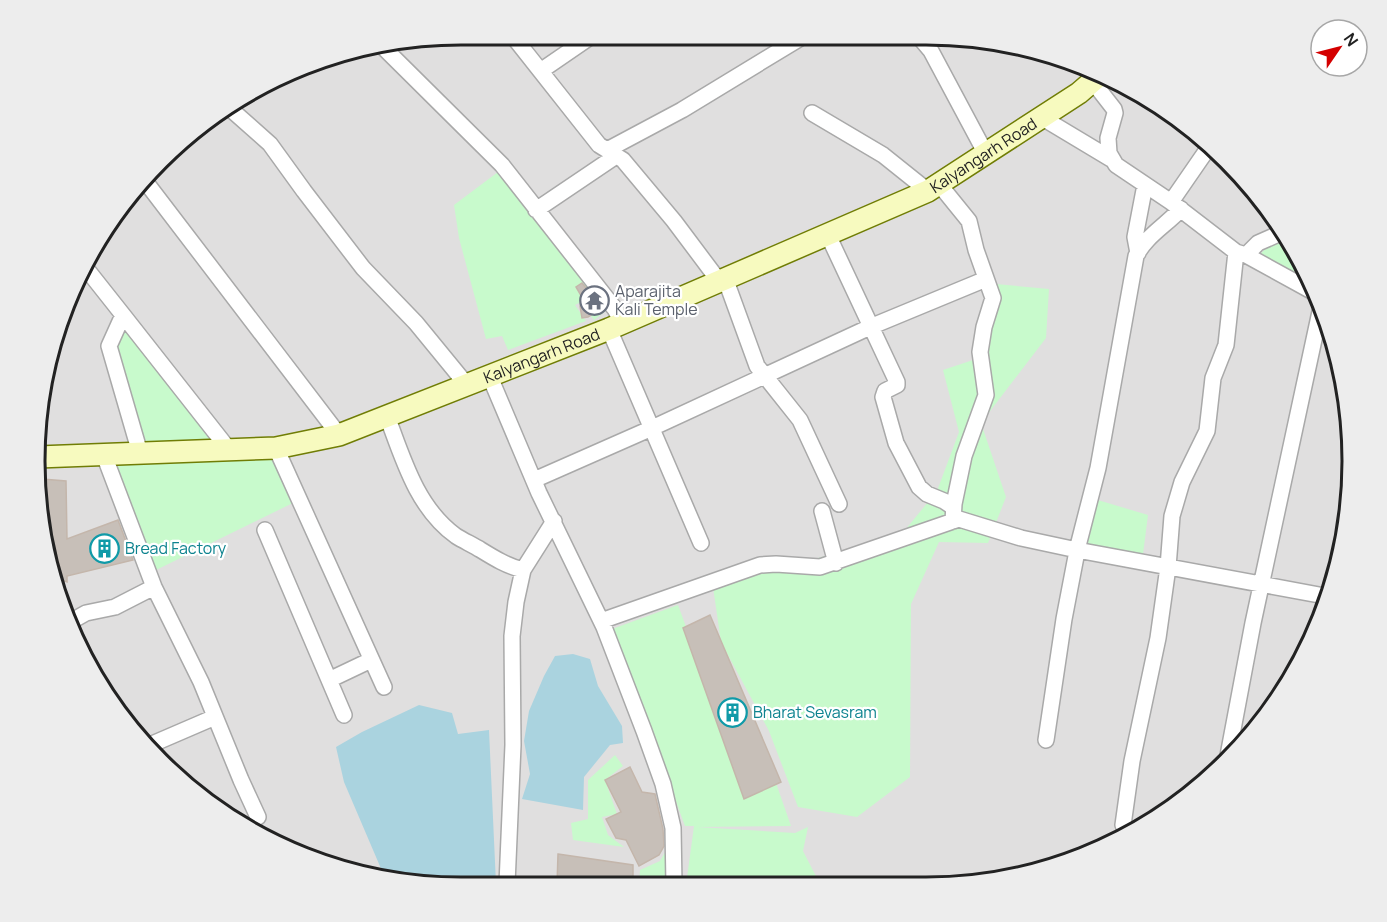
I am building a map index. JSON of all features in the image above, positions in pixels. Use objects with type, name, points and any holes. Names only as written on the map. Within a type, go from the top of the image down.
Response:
[{"type":"main road","name":"Kalyangarh Road","points":[[45,457],[276,448],[339,435],[616,326],[934,188],[1093,81]]},
{"type":"street","points":[[521,45],[599,145],[623,160],[722,280],[757,366],[800,420],[839,504]]},
{"type":"street","points":[[542,70],[578,45]]},
{"type":"street","points":[[536,210],[611,153],[789,45]]},
{"type":"street","points":[[926,45],[932,51],[986,154]]},
{"type":"street","points":[[388,52],[502,165],[615,309],[616,326],[652,428],[701,543]]},
{"type":"street","points":[[1100,84],[1115,113],[1108,138],[1111,159]]},
{"type":"street","points":[[234,112],[270,144],[363,268],[416,323],[466,384]]},
{"type":"street","points":[[812,113],[883,154],[934,188],[969,221],[993,298],[984,327],[980,352],[986,394],[964,456],[953,514]]},
{"type":"street","points":[[1041,117],[1111,159],[1116,165],[1241,254],[1303,287]]},
{"type":"street","points":[[1046,740],[1077,550],[1098,468],[1138,253],[1176,206],[1206,153]]},
{"type":"street","points":[[1138,253],[1135,237],[1145,185]]},
{"type":"street","points":[[149,186],[339,435]]},
{"type":"street","points":[[828,235],[897,382],[897,386],[885,391],[883,397],[896,443],[919,487],[959,519],[1021,538],[1077,550],[1320,595]]},
{"type":"street","points":[[1123,827],[1132,761],[1158,638],[1168,567],[1172,516],[1182,482],[1207,431],[1213,378],[1226,345],[1241,254],[1275,235]]},
{"type":"street","points":[[90,273],[230,451]]},
{"type":"street","points":[[534,480],[870,327],[986,279]]},
{"type":"street","points":[[123,315],[109,346],[140,453]]},
{"type":"street","points":[[1230,744],[1261,584],[1318,323]]},
{"type":"street","points":[[490,377],[534,480],[601,621],[663,784],[674,828],[674,877]]},
{"type":"street","points":[[387,416],[419,494],[436,517],[455,535],[497,560],[523,570]]},
{"type":"street","points":[[276,448],[384,687]]},
{"type":"street","points":[[104,455],[154,587],[201,682],[258,817]]},
{"type":"street","points":[[822,511],[836,562]]},
{"type":"street","points":[[601,621],[760,565],[820,567],[953,514]]},
{"type":"street","points":[[507,877],[513,745],[512,636],[516,602],[523,570],[554,521]]},
{"type":"street","points":[[265,530],[344,715]]},
{"type":"street","points":[[76,618],[86,613],[115,607],[154,587]]},
{"type":"street","points":[[329,680],[371,660]]},
{"type":"street","points":[[155,743],[215,717]]},
{"type":"shaded area","points":[[926,45],[980,49],[1034,59],[1110,88],[1157,115],[1200,148],[1239,187],[1256,208],[1272,230],[1299,277],[1328,353],[1341,434],[1341,488],[1338,515],[1328,569],[1320,595],[1286,669],[1272,692],[1239,735],[1200,774],[1179,791],[1157,807],[1110,834],[1034,863],[953,876],[461,877],[407,873],[353,863],[277,834],[230,807],[187,774],[148,735],[115,692],[88,645],[59,569],[49,515],[45,461],[53,380],[67,327],[88,277],[115,230],[148,187],[187,148],[208,131],[230,115],[277,88],[327,67],[380,53],[434,46]]},
{"type":"green space","points":[[498,172],[547,235],[611,307],[594,320],[581,302],[575,305],[586,321],[508,350],[502,336],[486,339],[459,238],[454,205]]},
{"type":"green space","points":[[1280,243],[1302,284],[1255,260],[1264,250]]},
{"type":"green space","points":[[996,284],[1049,289],[1046,338],[981,423],[1006,497],[988,543],[939,542],[911,604],[910,777],[857,817],[798,807],[769,731],[721,642],[713,587],[901,535],[937,491],[959,432],[943,370],[973,360],[978,323]]},
{"type":"green space","points":[[123,322],[225,450],[276,448],[299,500],[154,571],[104,455],[146,453],[112,348]]},
{"type":"green space","points":[[1091,498],[1148,515],[1142,562],[1077,550]]},
{"type":"green space","points":[[678,605],[747,793],[776,783],[791,826],[697,827],[795,833],[808,827],[803,851],[816,877],[687,877],[694,826],[685,826],[612,629]]},
{"type":"green space","points":[[615,755],[623,766],[605,780],[617,814],[602,817],[608,835],[624,847],[573,840],[571,823],[588,819],[588,780]]},
{"type":"green space","points":[[668,847],[667,877],[640,877],[640,870],[660,861]]},
{"type":"water","points":[[573,654],[590,659],[598,686],[622,726],[623,743],[610,745],[584,777],[583,810],[522,799],[530,774],[524,741],[529,711],[555,656]]},
{"type":"water","points":[[419,705],[452,713],[458,734],[489,730],[496,877],[434,876],[381,869],[344,782],[336,747]]},
{"type":"building","name":"Aparajita Kali Temple","points":[[582,283],[602,308],[582,318],[580,306],[583,299],[576,287]]},
{"type":"building","points":[[46,479],[66,481],[67,539],[118,520],[133,560],[67,576],[67,582],[62,580],[53,542]]},
{"type":"building","name":"Bharat Sevasram","points":[[710,615],[781,782],[744,799],[683,628]]},
{"type":"building","points":[[630,767],[642,792],[655,794],[663,829],[664,846],[659,855],[639,866],[626,840],[616,838],[606,819],[621,812],[605,780]]},
{"type":"building","points":[[558,854],[633,865],[633,877],[557,877]]},
{"type":"place","name":"Aparajita Kali Temple","points":[[594,300]]},
{"type":"place","name":"Bread Factory","points":[[104,548]]},
{"type":"place","name":"Bharat Sevasram","points":[[732,712]]}]
